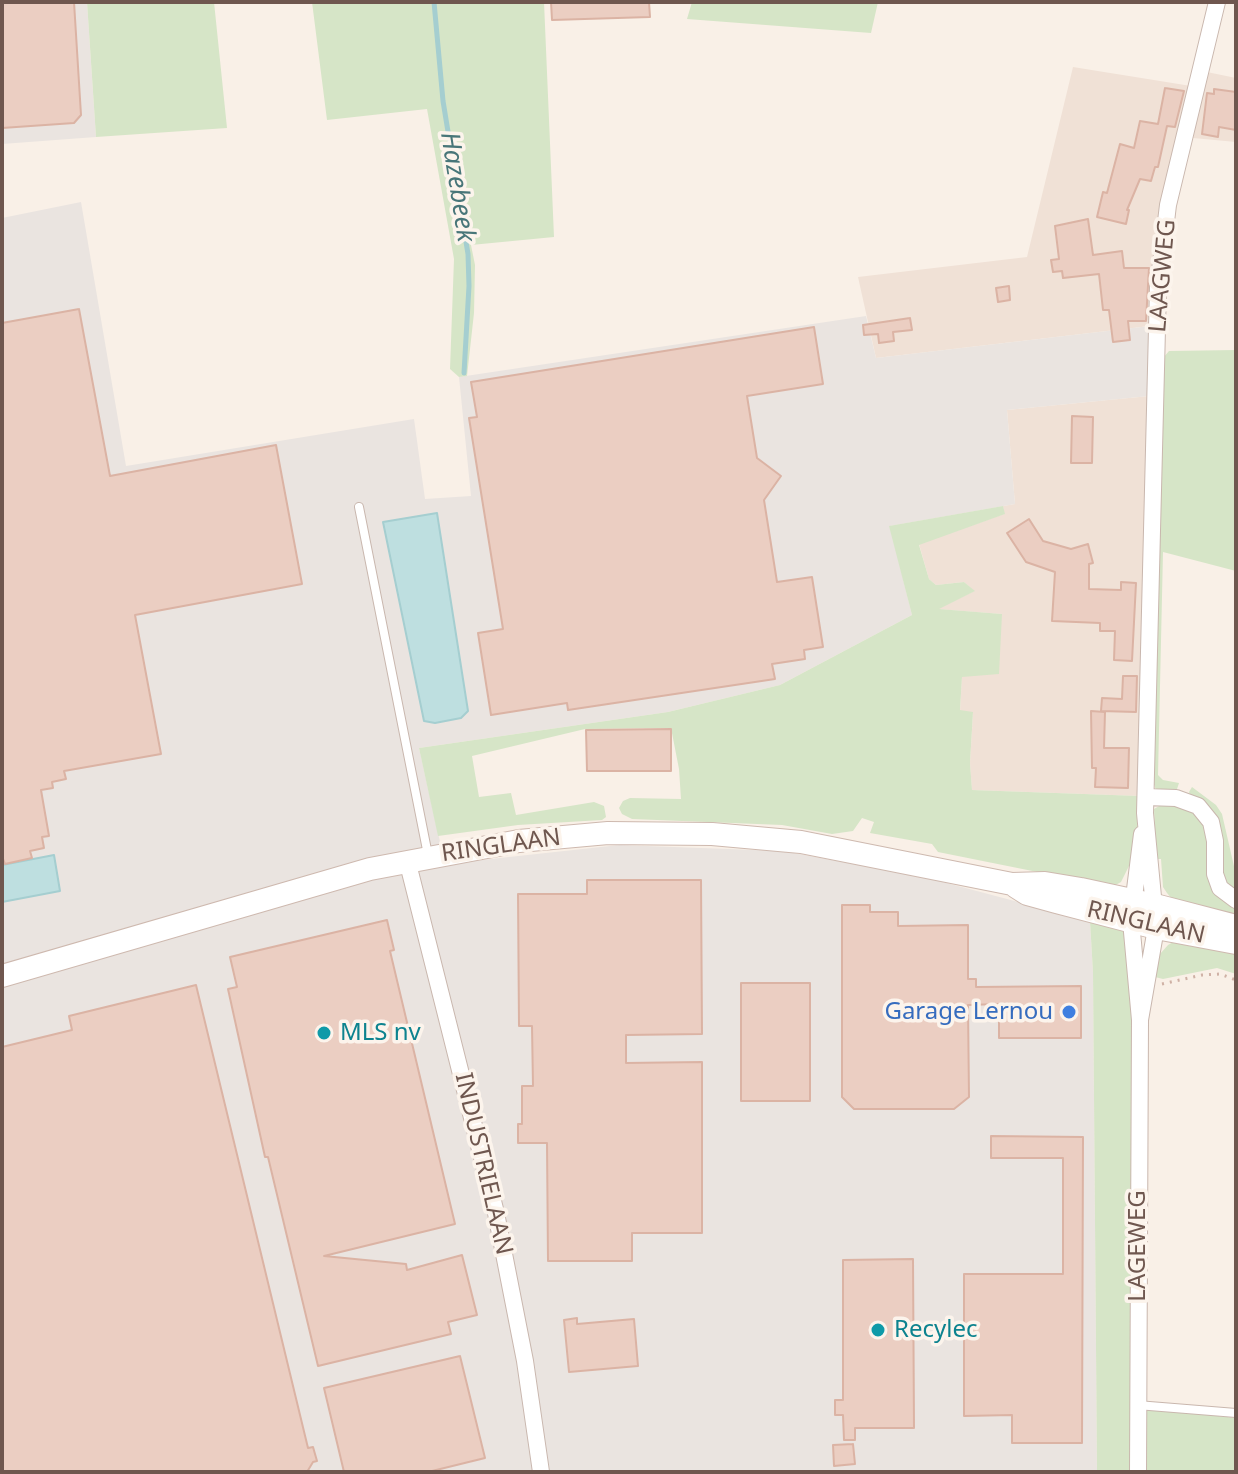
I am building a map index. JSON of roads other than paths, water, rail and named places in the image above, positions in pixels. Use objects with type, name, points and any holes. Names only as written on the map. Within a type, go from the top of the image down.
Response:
[{"type":"main road","name":"RINGLAAN","points":[[2,976],[418,858],[568,836],[647,832],[727,834],[830,846],[1012,884],[1045,883],[1131,911],[1156,928],[1236,943]]},
{"type":"main road","name":"RINGLAAN","points":[[1131,911],[1155,905],[1236,926]]},
{"type":"street","name":"LAAGWEG","points":[[1152,555],[1161,258],[1168,205],[1217,2]]},
{"type":"street","name":"LAGEWEG","points":[[1140,1020],[1156,928],[1146,805],[1152,555]]},
{"type":"street","points":[[1146,805],[1176,798],[1198,806],[1211,822],[1215,841],[1215,874],[1220,888],[1236,900]]},
{"type":"street","name":"LAGEWEG","points":[[1138,1472],[1140,1020],[1131,911],[1146,805]]},
{"type":"street","name":"INDUSTRIELAAN","points":[[418,858],[496,1213],[525,1361],[541,1472]]},
{"type":"lane","points":[[359,507],[418,858]]},
{"type":"lane","points":[[1137,1405],[1236,1413]]},
{"type":"water","points":[[437,513],[468,711],[461,718],[435,723],[424,721],[383,522]]},
{"type":"water","points":[[54,855],[60,891],[2,902],[2,865]]},
{"type":"waterway","name":"Hazebeek","points":[[434,2],[443,101],[468,254],[464,373]]},
{"type":"place","name":"Garage Lernou","points":[[1069,1012]]},
{"type":"place","name":"MLS nv","points":[[324,1033]]},
{"type":"place","name":"Recylec","points":[[878,1330]]}]
